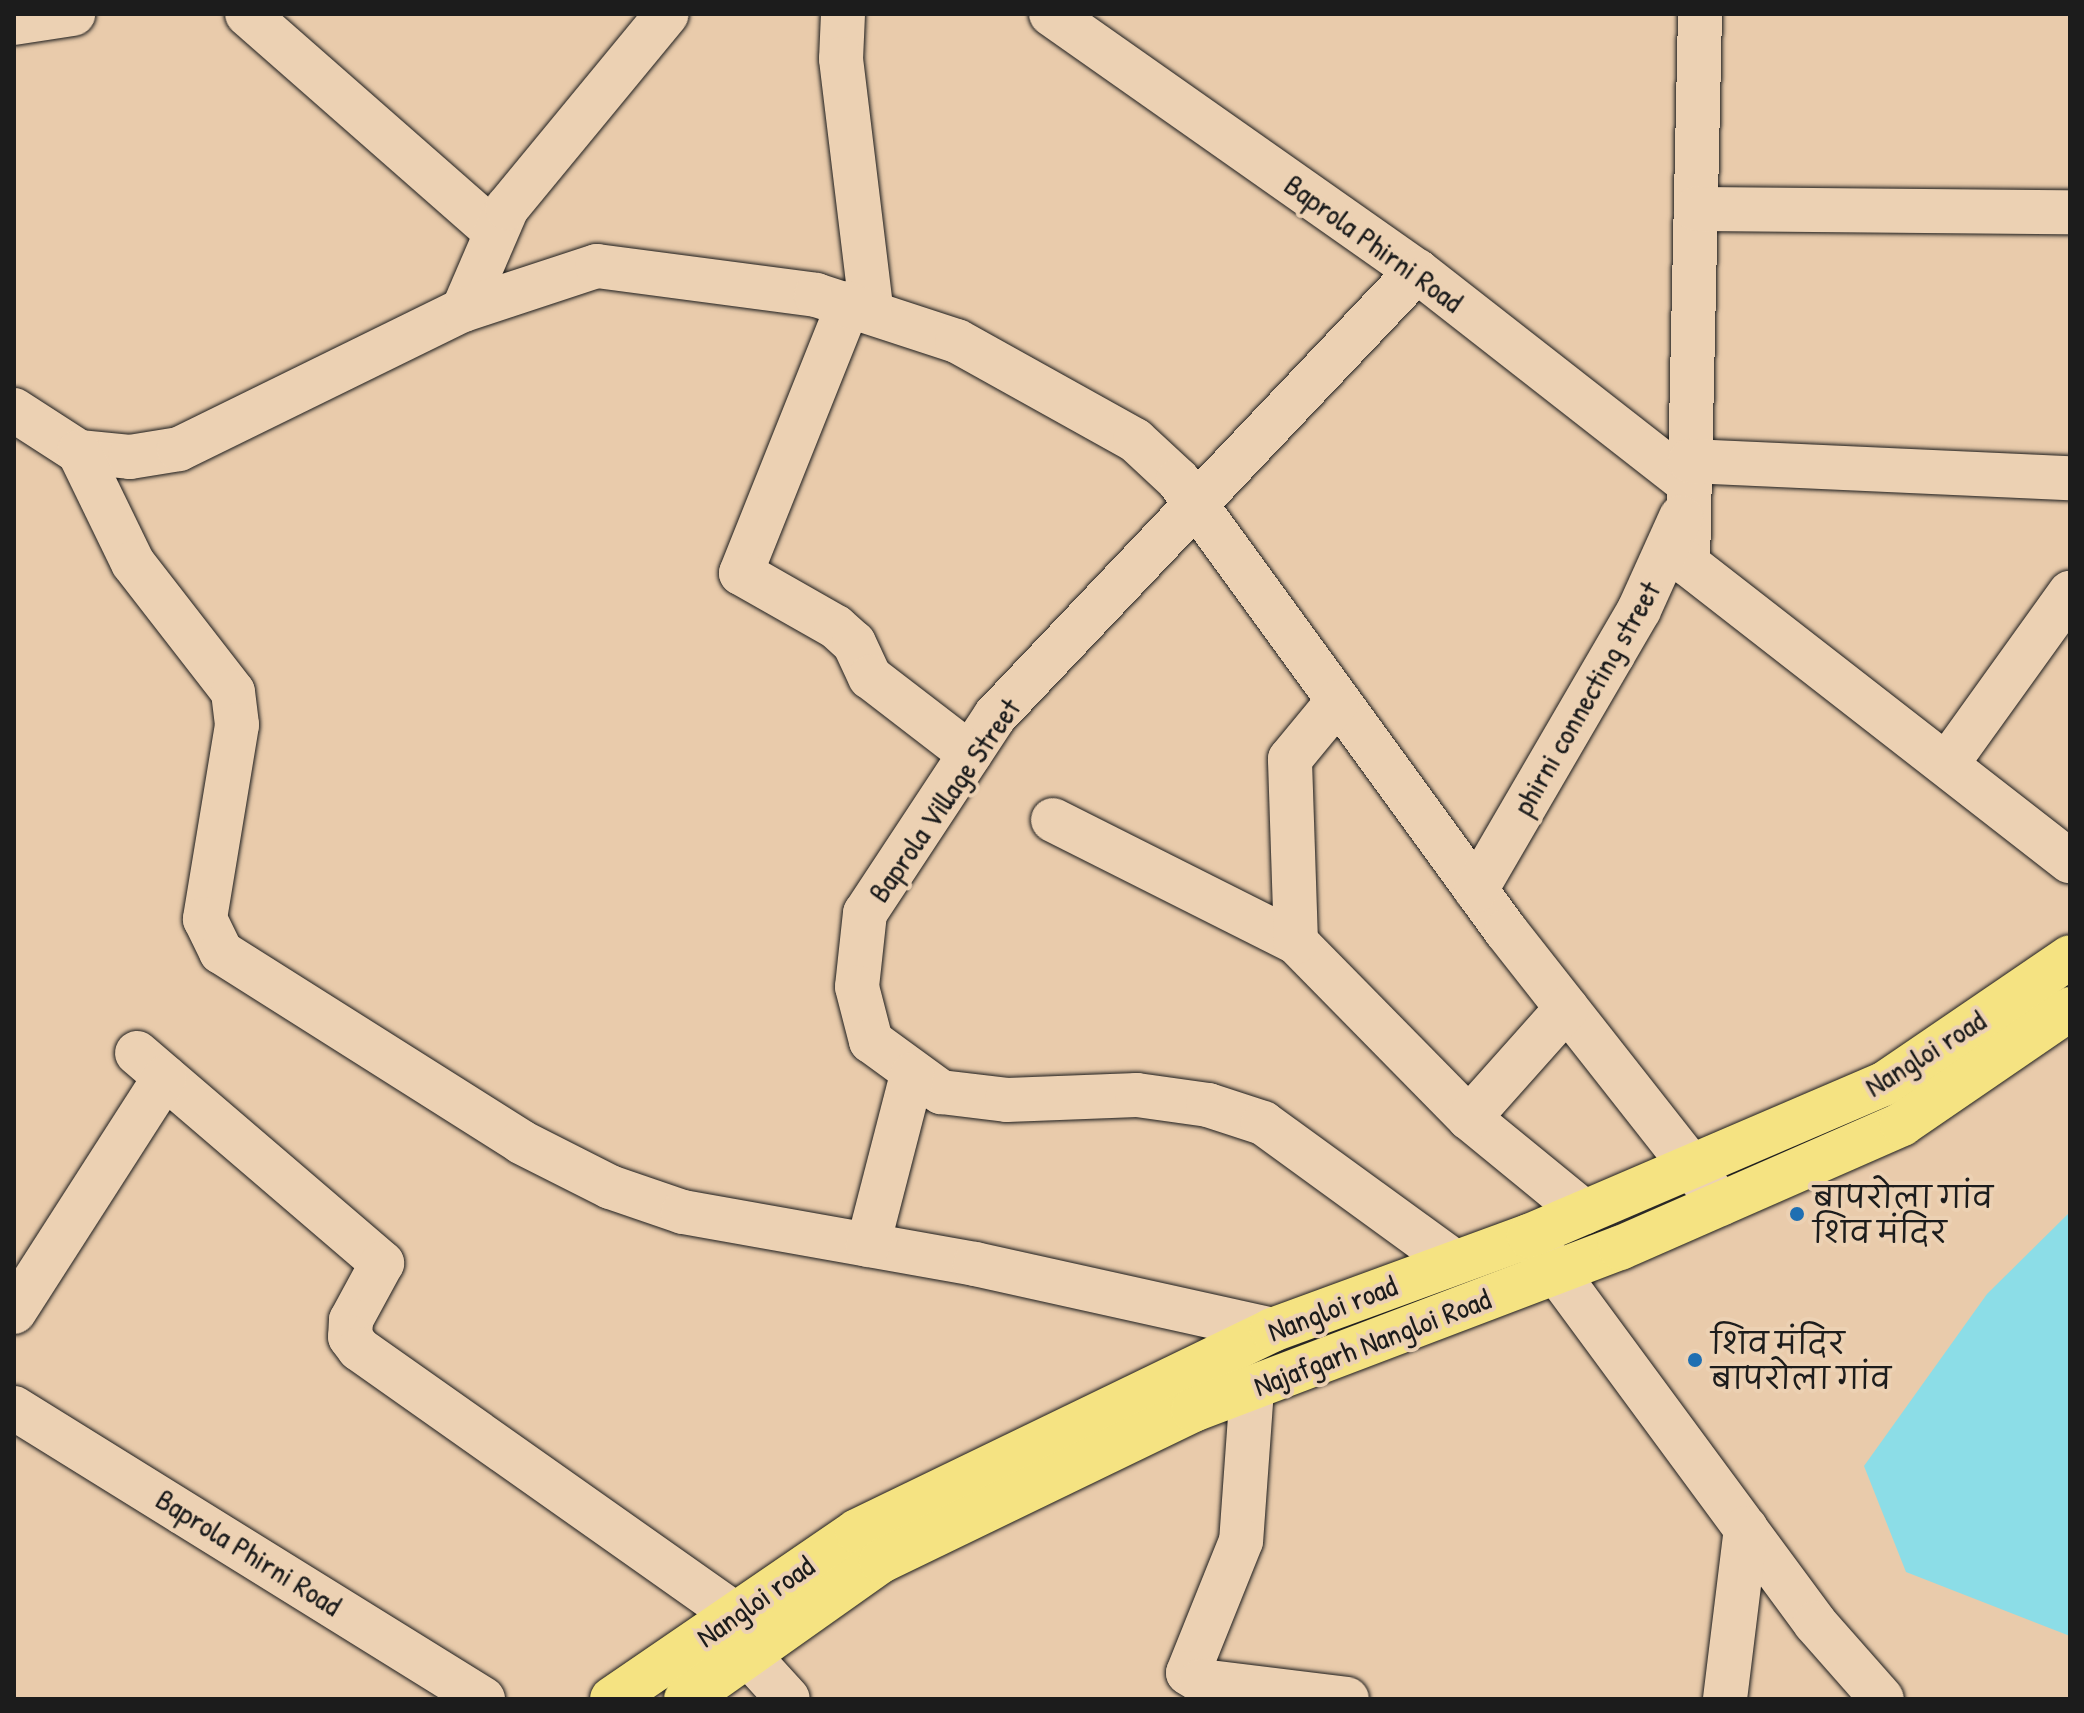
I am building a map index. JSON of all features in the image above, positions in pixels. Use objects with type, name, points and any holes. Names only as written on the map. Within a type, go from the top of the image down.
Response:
[{"type":"main road","name":"Nangloi road","points":[[612,1699],[742,1634],[857,1531],[1272,1330],[1529,1236],[1884,1084],[2070,957]]},
{"type":"main road","name":"Najafgarh Nangloi Road","points":[[686,1699],[742,1634],[881,1561],[1193,1410],[1557,1271],[1721,1204],[1902,1124],[2070,1009]]},
{"type":"street","points":[[14,23],[73,14]]},
{"type":"street","points":[[247,14],[493,230]]},
{"type":"street","points":[[463,310],[493,230],[667,14]]},
{"type":"street","points":[[843,14],[841,59],[860,306],[741,573],[836,627],[854,643],[870,677],[970,754]]},
{"type":"street","name":"Baprola Phirni Road","points":[[1051,14],[1417,271],[1689,482]]},
{"type":"street","points":[[1700,14],[1689,482],[1684,552],[1694,574],[1947,764],[2070,861]]},
{"type":"street","points":[[1696,209],[2070,212]]},
{"type":"street","points":[[14,410],[79,452],[130,457],[212,437],[463,310],[597,266],[860,306],[957,341],[1109,424],[1158,460],[1199,508],[1476,890],[1721,1204]]},
{"type":"street","name":"Baprola Village Street","points":[[1417,271],[1199,508],[995,716],[865,913],[857,987],[871,1041],[912,1075],[941,1092],[1007,1100],[1137,1095],[1208,1105],[1263,1123],[1454,1262]]},
{"type":"street","points":[[79,452],[133,563],[227,681],[237,707],[205,919],[221,952],[586,1177],[683,1212],[868,1245],[1272,1330]]},
{"type":"street","points":[[1689,482],[2070,478]]},
{"type":"street","name":"phirni connecting street","points":[[1476,890],[1639,610],[1689,482]]},
{"type":"street","points":[[1947,764],[2070,593]]},
{"type":"street","points":[[1296,942],[1290,759],[1337,702]]},
{"type":"street","points":[[1053,820],[1296,942],[1469,1118],[1584,1212]]},
{"type":"street","points":[[1469,1118],[1567,1008]]},
{"type":"street","points":[[14,1312],[151,1065],[382,1263],[351,1320],[350,1337],[359,1349],[742,1634],[788,1699]]},
{"type":"street","points":[[868,1245],[912,1075]]},
{"type":"street","points":[[1529,1236],[1746,1528],[1882,1699]]},
{"type":"street","points":[[1252,1389],[1241,1541],[1188,1673],[1347,1699]]},
{"type":"street","name":"Baprola Phirni Road","points":[[14,1408],[483,1699]]},
{"type":"street","points":[[1725,1699],[1746,1528]]},
{"type":"water","points":[[2070,1212],[2070,1636],[1906,1572],[1864,1466],[1987,1294]]},
{"type":"place","name":"बापरोला गांव शिव मंदिर","points":[[1797,1214]]},
{"type":"place","name":"शिव मंदिर बापरोला गांव","points":[[1695,1360]]}]
